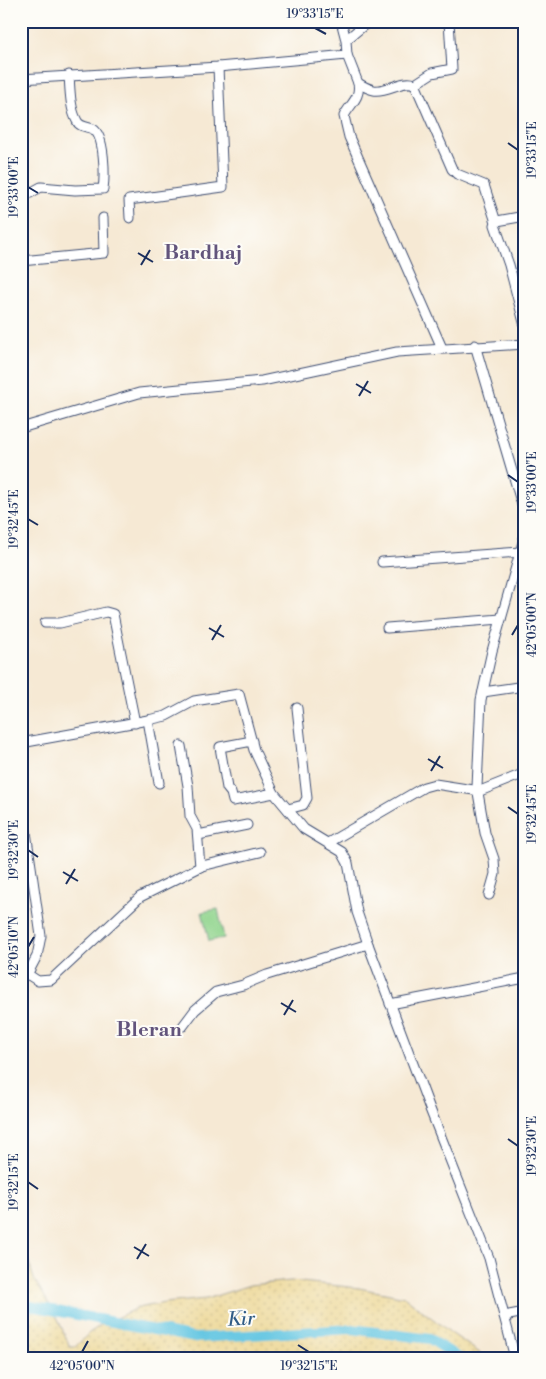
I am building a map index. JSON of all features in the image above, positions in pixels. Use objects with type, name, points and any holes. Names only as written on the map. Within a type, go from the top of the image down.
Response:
[{"type":"street","points":[[341,21],[346,40],[347,55],[360,92],[344,116],[349,137],[442,348]]},
{"type":"street","points":[[346,40],[369,21]]},
{"type":"street","points":[[358,83],[375,90],[408,82],[415,84],[432,73],[452,69],[449,21]]},
{"type":"street","points":[[21,79],[218,67],[347,55]]},
{"type":"street","points":[[130,218],[129,200],[223,186],[218,67]]},
{"type":"street","points":[[21,198],[41,187],[75,190],[103,189],[104,160],[101,144],[96,131],[82,126],[76,121],[69,75]]},
{"type":"street","points":[[415,84],[452,169],[457,174],[484,185],[509,265],[525,326]]},
{"type":"street","points":[[496,222],[525,216]]},
{"type":"street","points":[[21,261],[104,253],[103,218]]},
{"type":"street","points":[[21,428],[139,393],[262,381],[397,352],[475,345],[525,344]]},
{"type":"street","points":[[475,345],[525,515]]},
{"type":"street","points":[[489,895],[495,874],[494,859],[485,833],[480,790],[477,787],[483,692],[525,535]]},
{"type":"street","points":[[382,562],[521,552]]},
{"type":"street","points":[[45,623],[60,623],[106,612],[113,614],[135,723]]},
{"type":"street","points":[[387,628],[501,619]]},
{"type":"street","points":[[483,692],[525,686]]},
{"type":"street","points":[[21,743],[135,723],[166,716],[194,701],[238,694],[252,741],[265,776],[274,793],[304,829],[342,852],[348,863],[357,912],[368,944],[490,1258],[515,1358]]},
{"type":"street","points":[[288,809],[303,804],[307,798],[297,708]]},
{"type":"street","points":[[148,720],[159,783]]},
{"type":"street","points":[[252,741],[220,747],[227,788],[231,793],[233,801],[274,793]]},
{"type":"street","points":[[181,746],[188,786],[188,807],[198,835],[200,867]]},
{"type":"street","points":[[328,843],[424,787],[435,784],[480,790],[525,773]]},
{"type":"street","points":[[24,818],[41,936],[38,956],[24,972],[43,982],[51,980],[140,897],[200,867],[260,852]]},
{"type":"street","points":[[198,835],[247,824]]},
{"type":"street","points":[[183,1026],[195,1010],[216,992],[243,986],[267,975],[368,944]]},
{"type":"street","points":[[390,1004],[525,978]]},
{"type":"street","points":[[504,1316],[525,1312]]},
{"type":"sand","points":[[21,1229],[34,1279],[58,1319],[70,1347],[75,1347],[89,1333],[101,1325],[137,1308],[206,1299],[250,1285],[291,1281],[359,1288],[405,1297],[487,1358],[21,1358]]},
{"type":"green space","points":[[218,909],[224,938],[209,941],[202,912]]},
{"type":"waterway","name":"Kir","points":[[21,1304],[195,1338],[352,1329],[430,1339],[459,1358]]},
{"type":"district","name":"Bardhaj","points":[[203,252]]},
{"type":"district","name":"Bleran","points":[[149,1029]]}]
